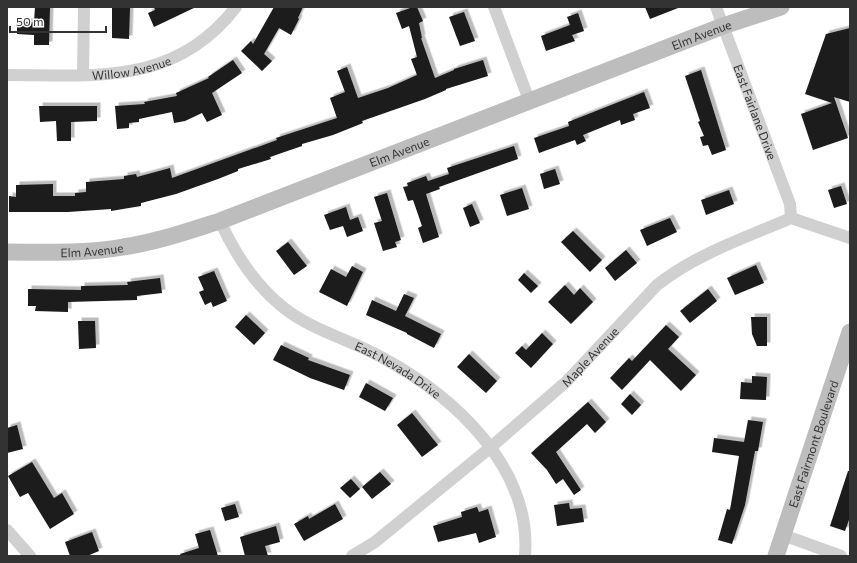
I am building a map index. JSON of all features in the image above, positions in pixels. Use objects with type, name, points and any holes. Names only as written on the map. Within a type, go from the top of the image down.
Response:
[{"type":"street","points":[[83,75],[84,7]]},
{"type":"street","name":"Willow Avenue","points":[[7,74],[83,75],[132,72],[154,66],[176,57],[197,44],[220,26],[236,7]]},
{"type":"street","points":[[494,7],[529,100]]},
{"type":"street","name":"East Fairlane Drive","points":[[716,7],[790,204],[791,218]]},
{"type":"street","name":"Elm Avenue","points":[[7,252],[89,251],[122,248],[170,237],[220,220],[723,26],[781,7]]},
{"type":"street","points":[[791,218],[850,238]]},
{"type":"street","name":"Maple Avenue","points":[[352,556],[375,542],[491,447],[567,381],[657,285],[691,262],[791,218]]},
{"type":"street","name":"East Nevada Drive","points":[[220,220],[231,245],[252,275],[270,296],[284,308],[299,319],[318,329],[383,358],[423,383],[461,414],[491,447],[516,491],[523,515],[526,539],[525,556]]},
{"type":"street","name":"East Fairmont Boulevard","points":[[776,556],[850,332]]},
{"type":"street","points":[[7,530],[30,556]]},
{"type":"street","points":[[783,535],[842,556]]},
{"type":"building","points":[[35,7],[50,7],[49,45],[34,45],[34,35],[17,34],[17,22],[34,22]]},
{"type":"building","points":[[112,7],[130,7],[129,39],[112,38]]},
{"type":"building","points":[[154,7],[196,7],[154,27],[148,13],[155,10]]},
{"type":"building","points":[[274,7],[303,7],[291,35],[279,28],[264,54],[272,61],[262,71],[241,51],[251,41],[253,44]]},
{"type":"building","points":[[417,7],[423,21],[419,23],[421,38],[435,78],[454,69],[483,60],[488,76],[446,89],[425,99],[362,121],[363,123],[333,135],[302,144],[302,146],[270,157],[271,159],[238,169],[238,171],[218,179],[176,194],[141,203],[141,206],[111,211],[111,209],[68,212],[9,212],[9,196],[16,197],[16,185],[53,184],[53,196],[75,196],[75,193],[86,192],[86,182],[124,179],[124,176],[136,174],[137,177],[170,168],[172,178],[277,140],[276,138],[337,118],[330,98],[345,92],[337,71],[347,67],[358,98],[388,88],[417,75],[411,59],[417,57],[409,26],[402,29],[396,13]]},
{"type":"building","points":[[645,7],[678,7],[678,8],[650,19]]},
{"type":"building","points":[[464,12],[475,41],[460,46],[449,17]]},
{"type":"building","points":[[578,13],[584,31],[572,35],[575,41],[546,51],[541,36],[570,25],[567,17]]},
{"type":"building","points":[[850,28],[850,102],[834,97],[848,138],[813,150],[801,114],[832,103],[805,94],[826,34]]},
{"type":"building","points":[[233,60],[242,73],[212,93],[222,115],[207,122],[202,113],[185,121],[174,123],[172,112],[139,119],[139,122],[129,123],[129,128],[117,129],[115,106],[145,104],[144,102],[177,96],[176,93],[209,78],[208,77]]},
{"type":"building","points":[[701,70],[726,150],[712,155],[708,145],[703,146],[700,137],[704,136],[698,122],[700,121],[685,76]]},
{"type":"building","points":[[644,92],[650,108],[633,114],[635,120],[621,125],[620,120],[583,135],[586,141],[577,145],[575,140],[539,153],[534,138],[569,126],[568,122]]},
{"type":"building","points":[[39,106],[97,106],[97,121],[71,122],[71,141],[57,141],[56,121],[40,122]]},
{"type":"building","points":[[514,146],[518,159],[439,187],[440,189],[426,194],[439,237],[423,243],[418,228],[422,226],[413,200],[408,201],[403,187],[408,186],[407,183],[426,176],[428,181],[449,174],[447,168]]},
{"type":"building","points":[[555,169],[560,184],[544,189],[540,174]]},
{"type":"building","points":[[841,186],[847,204],[834,208],[828,190]]},
{"type":"building","points":[[522,188],[529,209],[507,216],[500,195]]},
{"type":"building","points":[[729,190],[734,204],[706,215],[701,200]]},
{"type":"building","points":[[387,193],[401,240],[395,242],[397,247],[383,251],[374,223],[382,221],[374,197]]},
{"type":"building","points":[[472,204],[480,223],[470,227],[463,208]]},
{"type":"building","points":[[346,207],[350,220],[358,217],[363,231],[347,237],[343,226],[330,230],[324,215]]},
{"type":"building","points":[[670,218],[677,232],[647,246],[640,230]]},
{"type":"building","points":[[573,231],[602,260],[590,272],[561,242]]},
{"type":"building","points":[[288,242],[307,266],[294,275],[276,251]]},
{"type":"building","points":[[626,250],[637,263],[615,281],[605,268]]},
{"type":"building","points":[[756,265],[764,283],[735,295],[727,278]]},
{"type":"building","points":[[352,266],[363,272],[347,306],[319,292],[331,269],[346,277]]},
{"type":"building","points":[[214,271],[227,301],[213,307],[211,302],[205,305],[199,292],[204,290],[198,277]]},
{"type":"building","points":[[524,273],[538,286],[531,293],[518,280]]},
{"type":"building","points":[[160,278],[162,293],[137,296],[137,300],[68,302],[68,312],[35,311],[36,306],[28,306],[28,289],[81,290],[81,286],[128,285],[127,282]]},
{"type":"building","points":[[565,285],[574,295],[580,288],[593,302],[571,324],[548,302]]},
{"type":"building","points":[[708,289],[717,301],[690,323],[680,311]]},
{"type":"building","points":[[404,294],[414,298],[405,316],[441,334],[434,348],[407,333],[366,315],[372,300],[396,311]]},
{"type":"building","points":[[246,315],[265,333],[254,345],[235,327]]},
{"type":"building","points":[[751,317],[767,317],[767,346],[757,346],[752,334]]},
{"type":"building","points":[[78,321],[95,321],[96,348],[79,349]]},
{"type":"building","points":[[666,325],[679,337],[668,349],[696,375],[681,391],[650,360],[622,390],[610,378],[629,358],[632,361]]},
{"type":"building","points":[[542,333],[553,344],[531,368],[515,353],[522,346],[526,350]]},
{"type":"building","points":[[281,345],[309,358],[308,360],[350,375],[344,390],[310,378],[273,360]]},
{"type":"building","points":[[469,354],[497,381],[486,393],[457,367]]},
{"type":"building","points":[[752,376],[767,377],[766,400],[740,399],[741,382],[752,383]]},
{"type":"building","points":[[366,383],[393,398],[385,411],[359,397]]},
{"type":"building","points":[[630,394],[641,405],[632,415],[621,404]]},
{"type":"building","points":[[588,402],[606,422],[595,433],[587,424],[556,452],[581,490],[574,495],[563,479],[556,484],[547,470],[531,453]]},
{"type":"building","points":[[412,413],[438,445],[422,457],[397,425]]},
{"type":"building","points":[[748,420],[763,422],[758,451],[755,451],[745,505],[732,544],[718,540],[727,509],[730,510],[739,456],[712,452],[714,438],[744,442]]},
{"type":"building","points":[[17,425],[23,449],[7,453],[7,428]]},
{"type":"building","points":[[32,462],[54,498],[62,493],[74,514],[50,529],[28,493],[20,497],[8,476]]},
{"type":"building","points":[[848,471],[850,471],[850,517],[845,531],[830,526]]},
{"type":"building","points":[[380,472],[391,484],[372,499],[362,487]]},
{"type":"building","points":[[351,479],[360,489],[350,498],[340,488]]},
{"type":"building","points":[[569,503],[570,509],[582,508],[584,522],[557,526],[554,505]]},
{"type":"building","points":[[235,504],[239,517],[225,521],[221,508]]},
{"type":"building","points":[[335,504],[343,519],[304,541],[294,524],[308,516],[309,519]]},
{"type":"building","points":[[477,507],[479,512],[488,509],[496,537],[479,543],[476,533],[438,542],[433,526],[462,517],[461,512]]},
{"type":"building","points":[[276,526],[280,542],[265,546],[268,556],[245,556],[240,537]]},
{"type":"building","points":[[210,530],[218,556],[181,556],[180,554],[199,548],[195,534]]},
{"type":"building","points":[[92,532],[99,551],[87,556],[70,556],[65,542]]}]
